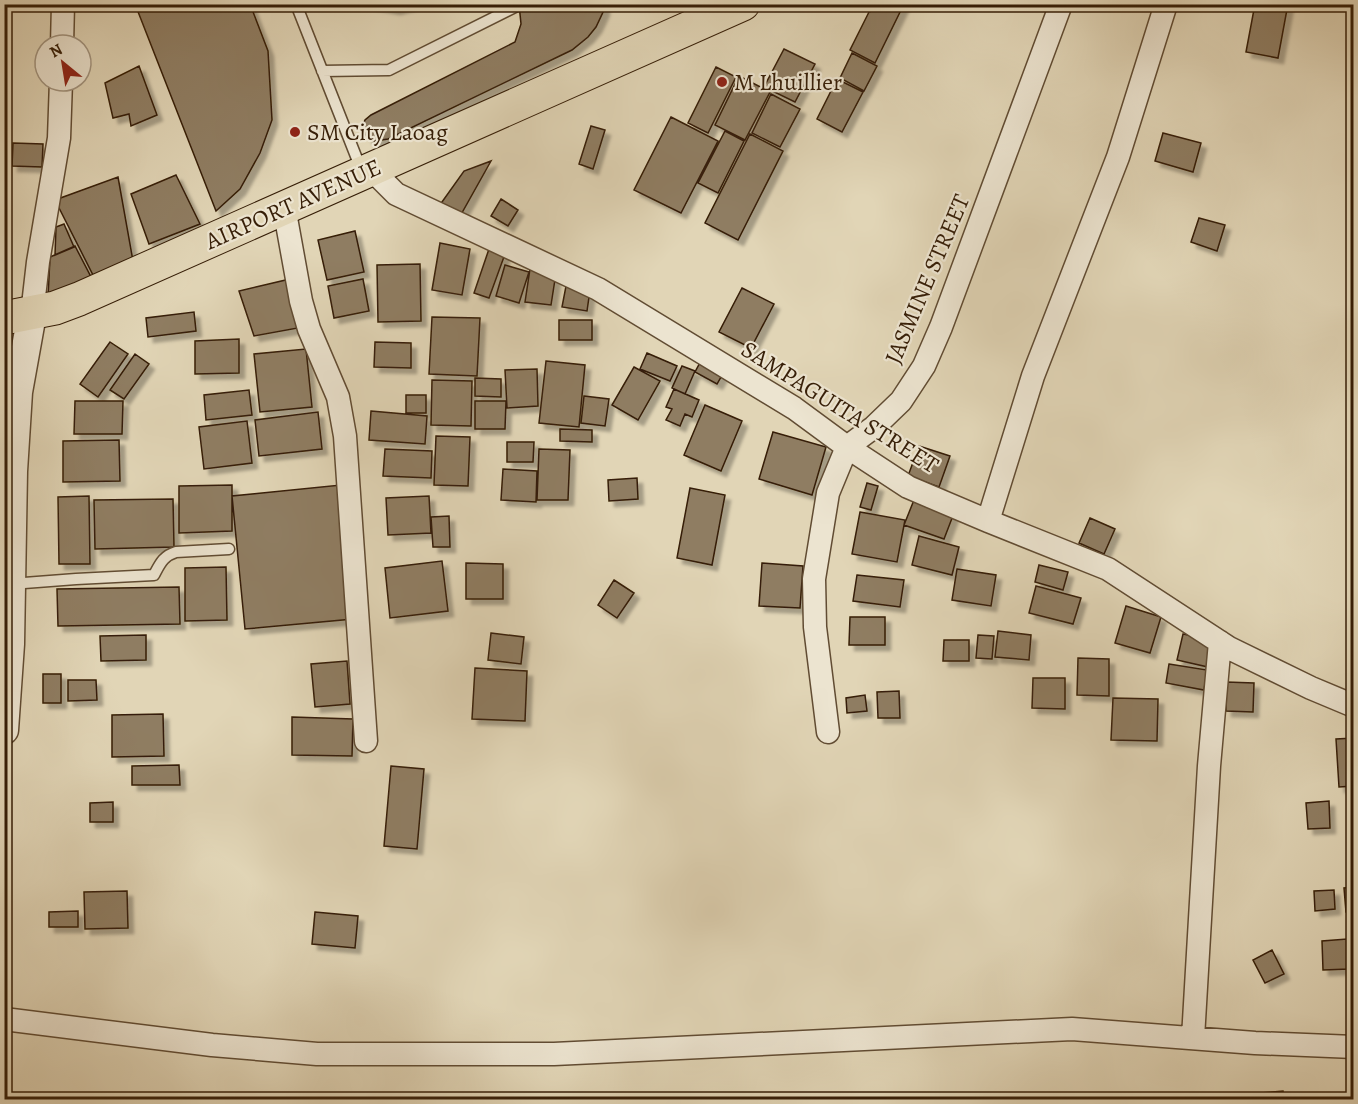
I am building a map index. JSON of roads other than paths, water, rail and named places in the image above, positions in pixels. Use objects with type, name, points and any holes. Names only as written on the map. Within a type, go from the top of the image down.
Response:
[{"type":"main road","name":"AIRPORT AVENUE","points":[[19,316],[55,308],[79,299],[737,6]]},
{"type":"street","points":[[62,33],[63,4]]},
{"type":"street","name":"JASMINE STREET","points":[[828,732],[815,627],[814,579],[828,493],[847,447],[901,401],[924,366],[945,316],[1061,4]]},
{"type":"street","points":[[988,521],[1033,376],[1118,157],[1167,4]]},
{"type":"street","points":[[4,730],[10,644],[19,316],[38,262],[59,138],[61,93]]},
{"type":"street","name":"SAMPAGUITA STREET","points":[[367,171],[396,194],[598,289],[794,408],[847,447],[908,487],[1108,569],[1220,642],[1311,688],[1353,706]]},
{"type":"street","points":[[284,207],[301,301],[309,329],[338,397],[345,436],[366,741]]},
{"type":"street","points":[[1193,1038],[1209,766],[1220,642]]},
{"type":"street","points":[[4,1019],[212,1045],[317,1054],[554,1054],[1072,1029],[1353,1047]]},
{"type":"lane","points":[[296,4],[322,71],[367,171]]},
{"type":"lane","points":[[322,71],[389,70],[521,4]]},
{"type":"lane","points":[[11,584],[154,575],[160,562],[168,554],[229,549]]},
{"type":"place","name":"M Lhuillier","points":[[722,82]]},
{"type":"place","name":"SM City Laoag","points":[[295,132]]}]
